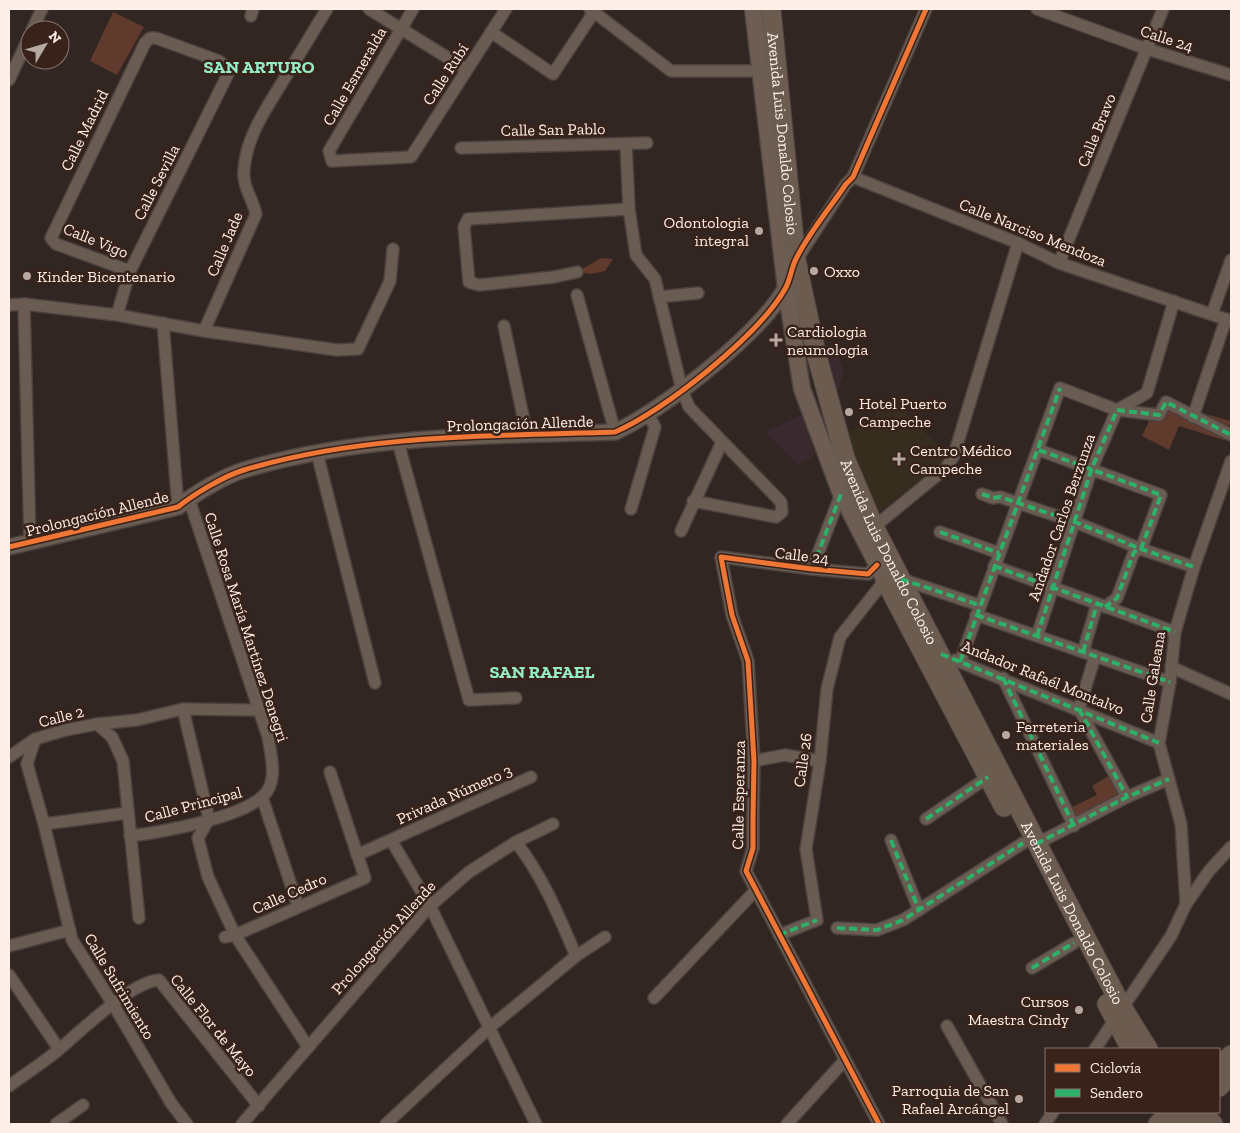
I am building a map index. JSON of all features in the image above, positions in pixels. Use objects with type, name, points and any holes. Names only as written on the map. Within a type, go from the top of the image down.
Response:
[{"type":"main road","name":"Avenida Luis Donaldo Colosio","points":[[753,9],[762,71],[786,289],[802,389],[840,494],[888,574],[941,654],[983,753],[1118,1013],[1147,1048]]},
{"type":"main road","name":"Avenida Luis Donaldo Colosio","points":[[771,9],[796,260],[816,353],[845,458],[874,526],[888,574]]},
{"type":"main road","points":[[888,574],[983,753],[988,777],[1030,844],[1074,942],[1118,1013],[1131,1048]]},
{"type":"main road","points":[[1220,1066],[1231,1055]]},
{"type":"main road","points":[[1220,1086],[1231,1074]]},
{"type":"main road","points":[[1158,1124],[1170,1113]]},
{"type":"main road","points":[[1190,1117],[1213,1124]]},
{"type":"street","name":"Calle Jade","points":[[204,331],[256,214],[254,203],[246,189],[243,172],[247,146],[259,120],[327,9]]},
{"type":"street","points":[[369,9],[466,69]]},
{"type":"street","name":"Calle Esmeralda","points":[[412,157],[332,161],[329,151],[413,9]]},
{"type":"street","name":"Calle Rubí","points":[[412,157],[466,69],[506,9]]},
{"type":"street","points":[[796,260],[846,184],[853,177],[926,9]]},
{"type":"street","name":"Calle 24","points":[[1037,9],[1147,49],[1231,75]]},
{"type":"street","name":"Calle Bravo","points":[[1059,263],[1163,9]]},
{"type":"street","points":[[491,32],[553,74],[593,10],[672,71],[762,71]]},
{"type":"street","name":"Calle Sevilla","points":[[117,315],[130,271],[228,74],[226,67],[219,61],[156,38],[150,38]]},
{"type":"street","name":"Calle Madrid","points":[[51,238],[145,43],[150,38]]},
{"type":"street","points":[[9,80],[20,56]]},
{"type":"street","points":[[626,144],[629,209],[636,255],[655,279],[682,390],[688,407],[781,502],[782,512],[776,517],[693,501]]},
{"type":"street","name":"Calle San Pablo","points":[[461,148],[647,144]]},
{"type":"street","name":"Calle Narciso Mendoza","points":[[853,177],[1018,243],[1059,263],[1229,320]]},
{"type":"street","points":[[577,272],[554,278],[478,285],[469,282],[464,227],[468,219],[629,209]]},
{"type":"street","name":"Calle Vigo","points":[[51,238],[56,244],[130,271]]},
{"type":"street","points":[[874,526],[946,468],[954,455],[1018,243]]},
{"type":"street","points":[[9,305],[24,304],[117,315],[204,331],[337,350],[358,349],[390,281],[393,249]]},
{"type":"street","name":"Prolongación Allende","points":[[9,547],[183,503],[242,471],[318,453],[398,442],[614,432],[633,424],[682,390],[750,334],[786,289],[796,260]]},
{"type":"street","points":[[1212,314],[1231,260]]},
{"type":"street","points":[[659,297],[698,293]]},
{"type":"street","points":[[577,295],[614,432]]},
{"type":"street","points":[[1118,410],[1147,393],[1174,301]]},
{"type":"street","points":[[24,304],[30,542]]},
{"type":"street","points":[[1192,417],[1229,320]]},
{"type":"street","name":"Calle Rosa María Martínez Denegri","points":[[163,323],[183,503],[268,737],[274,770],[267,794],[262,798]]},
{"type":"street","points":[[504,326],[527,435]]},
{"type":"street","points":[[960,662],[1060,388],[1118,410],[1159,414],[1166,402],[1231,436]]},
{"type":"street","name":"Andador Carlos Berzunza","points":[[1037,636],[1092,468],[1118,410]]},
{"type":"street","points":[[631,509],[655,427],[648,414]]},
{"type":"street","points":[[398,442],[469,700],[516,698]]},
{"type":"street","points":[[681,531],[693,501],[722,442]]},
{"type":"street","points":[[1038,450],[1092,468],[1161,495],[1141,550]]},
{"type":"street","points":[[318,453],[375,682]]},
{"type":"street","name":"Calle Galeana","points":[[1186,904],[1180,824],[1159,743],[1170,682],[1175,632],[1194,567],[1227,487],[1231,461]]},
{"type":"street","points":[[812,569],[840,494]]},
{"type":"street","points":[[982,494],[1018,503],[1075,522],[1141,550],[1194,567]]},
{"type":"street","points":[[940,532],[999,553]]},
{"type":"street","points":[[1083,652],[1101,605],[1117,598],[1134,552],[1141,550]]},
{"type":"street","name":"Calle 24","points":[[721,557],[812,569],[888,574]]},
{"type":"street","name":"Calle Esperanza","points":[[721,557],[732,615],[748,661],[754,761],[753,848],[746,871],[879,1124]]},
{"type":"street","points":[[994,566],[1175,632]]},
{"type":"street","points":[[888,574],[1037,636],[1170,682]]},
{"type":"street","name":"Calle 26","points":[[779,935],[817,920],[806,849],[820,761],[827,689],[840,637],[888,574]]},
{"type":"street","name":"Andador Rafaél Montalvo","points":[[941,654],[1159,743]]},
{"type":"street","points":[[1095,656],[1079,709],[1126,797]]},
{"type":"street","points":[[1171,667],[1231,694]]},
{"type":"street","points":[[1003,678],[1074,826]]},
{"type":"street","points":[[183,709],[209,819],[198,838],[208,877],[230,936],[308,1047]]},
{"type":"street","name":"Calle 2","points":[[9,757],[35,739],[97,724],[137,720],[183,709],[259,710]]},
{"type":"street","points":[[97,724],[112,737],[123,761],[139,918]]},
{"type":"street","name":"Calle Sufrimiento","points":[[35,739],[27,764],[44,824],[72,940],[113,1004],[171,1103],[187,1124]]},
{"type":"street","name":"Calle Esperanza","points":[[754,761],[785,755],[820,761]]},
{"type":"street","points":[[330,772],[357,855]]},
{"type":"street","name":"Privada Número 3","points":[[357,855],[531,777]]},
{"type":"street","points":[[926,819],[988,777]]},
{"type":"street","points":[[837,928],[877,930],[904,920],[1030,844],[1074,826],[1126,797],[1169,778]]},
{"type":"street","points":[[262,798],[298,906]]},
{"type":"street","name":"Calle Principal","points":[[130,836],[165,831],[209,819],[252,806],[262,798]]},
{"type":"street","name":"Calle Principal","points":[[44,824],[128,813]]},
{"type":"street","name":"Prolongación Allende","points":[[242,1124],[430,906],[469,872],[516,842],[553,824]]},
{"type":"street","points":[[391,840],[430,906],[536,1124]]},
{"type":"street","points":[[892,840],[919,910]]},
{"type":"street","points":[[516,842],[534,864],[576,956]]},
{"type":"street","points":[[1096,1048],[1171,936],[1186,904],[1209,871],[1231,847]]},
{"type":"street","name":"Calle Cedro","points":[[230,936],[365,878],[357,855]]},
{"type":"street","points":[[654,998],[756,890]]},
{"type":"street","points":[[9,946],[70,930]]},
{"type":"street","points":[[386,1124],[488,1028],[576,956],[605,937]]},
{"type":"street","points":[[1032,968],[1074,942]]},
{"type":"street","points":[[9,975],[59,1049]]},
{"type":"street","name":"Calle Flor de Mayo","points":[[113,1004],[149,981],[159,980],[259,1106]]},
{"type":"street","points":[[9,1086],[59,1049],[113,1004]]},
{"type":"street","points":[[947,1026],[1002,1124]]},
{"type":"street","points":[[787,1124],[845,1060]]},
{"type":"street","points":[[56,1124],[82,1105]]},
{"type":"street","points":[[1046,1124],[1053,1113]]},
{"type":"shaded area","points":[[113,12],[144,27],[117,75],[90,61]]},
{"type":"shaded area","points":[[601,258],[613,259],[605,271],[590,274],[577,272]]},
{"type":"shaded area","points":[[836,348],[844,373],[834,402],[820,354]]},
{"type":"shaded area","name":"Centro Médico Campeche","points":[[895,401],[945,453],[940,466],[877,513],[847,434]]},
{"type":"shaded area","points":[[1169,404],[1231,421],[1224,440],[1179,426],[1169,450],[1142,436],[1150,419]]},
{"type":"shaded area","points":[[802,415],[815,455],[798,465],[765,432]]},
{"type":"shaded area","points":[[1112,774],[1124,795],[1075,823],[1068,809],[1097,795],[1092,786]]},
{"type":"marked path","points":[[960,662],[1060,388]]},
{"type":"marked path","points":[[1037,636],[1092,468],[1117,410],[1159,415],[1166,402],[1231,435]]},
{"type":"marked path","points":[[1039,450],[1161,495],[1141,549],[1134,552],[1117,598],[1105,607]]},
{"type":"marked path","points":[[812,569],[841,494]]},
{"type":"marked path","points":[[982,494],[993,498],[1000,497],[1075,522],[1141,549],[1194,567]]},
{"type":"marked path","points":[[940,532],[999,553]]},
{"type":"marked path","points":[[994,566],[1175,632]]},
{"type":"marked path","points":[[901,579],[979,605]]},
{"type":"marked path","points":[[1083,652],[1097,604]]},
{"type":"marked path","points":[[976,615],[1170,682]]},
{"type":"marked path","points":[[941,654],[1159,743]]},
{"type":"marked path","points":[[1003,678],[1074,826]]},
{"type":"marked path","points":[[1079,709],[1127,797]]},
{"type":"marked path","points":[[926,819],[988,777]]},
{"type":"marked path","points":[[1036,844],[1127,797],[1169,779]]},
{"type":"marked path","points":[[891,840],[919,910]]},
{"type":"marked path","points":[[837,928],[877,930],[903,920],[1023,843]]},
{"type":"marked path","points":[[779,935],[817,920]]},
{"type":"marked path","points":[[1032,968],[1074,943]]},
{"type":"cycle path","points":[[9,547],[178,507],[228,476],[289,458],[335,449],[428,439],[615,432],[635,422],[658,408],[708,370],[754,328],[772,308],[787,286],[795,261],[806,241],[853,177],[926,9]]},
{"type":"cycle path","points":[[877,565],[868,574],[721,557],[732,615],[748,661],[754,761],[753,848],[746,871],[879,1124]]},
{"type":"place","name":"Odontologia integral","points":[[759,231]]},
{"type":"place","name":"Oxxo","points":[[814,271]]},
{"type":"place","name":"Kinder Bicentenario","points":[[27,276]]},
{"type":"place","name":"Cardiologia neumologia","points":[[776,340]]},
{"type":"place","name":"Hotel Puerto Campeche","points":[[849,412]]},
{"type":"place","name":"Centro Médico Campeche","points":[[899,459]]},
{"type":"place","name":"Ferreteria materiales","points":[[1006,735]]},
{"type":"place","name":"Cursos Maestra Cindy","points":[[1079,1010]]},
{"type":"place","name":"Parroquia de San Rafael Arcángel","points":[[1019,1099]]},
{"type":"district","name":"SAN ARTURO","points":[[259,67]]},
{"type":"district","name":"SAN RAFAEL","points":[[542,672]]}]
